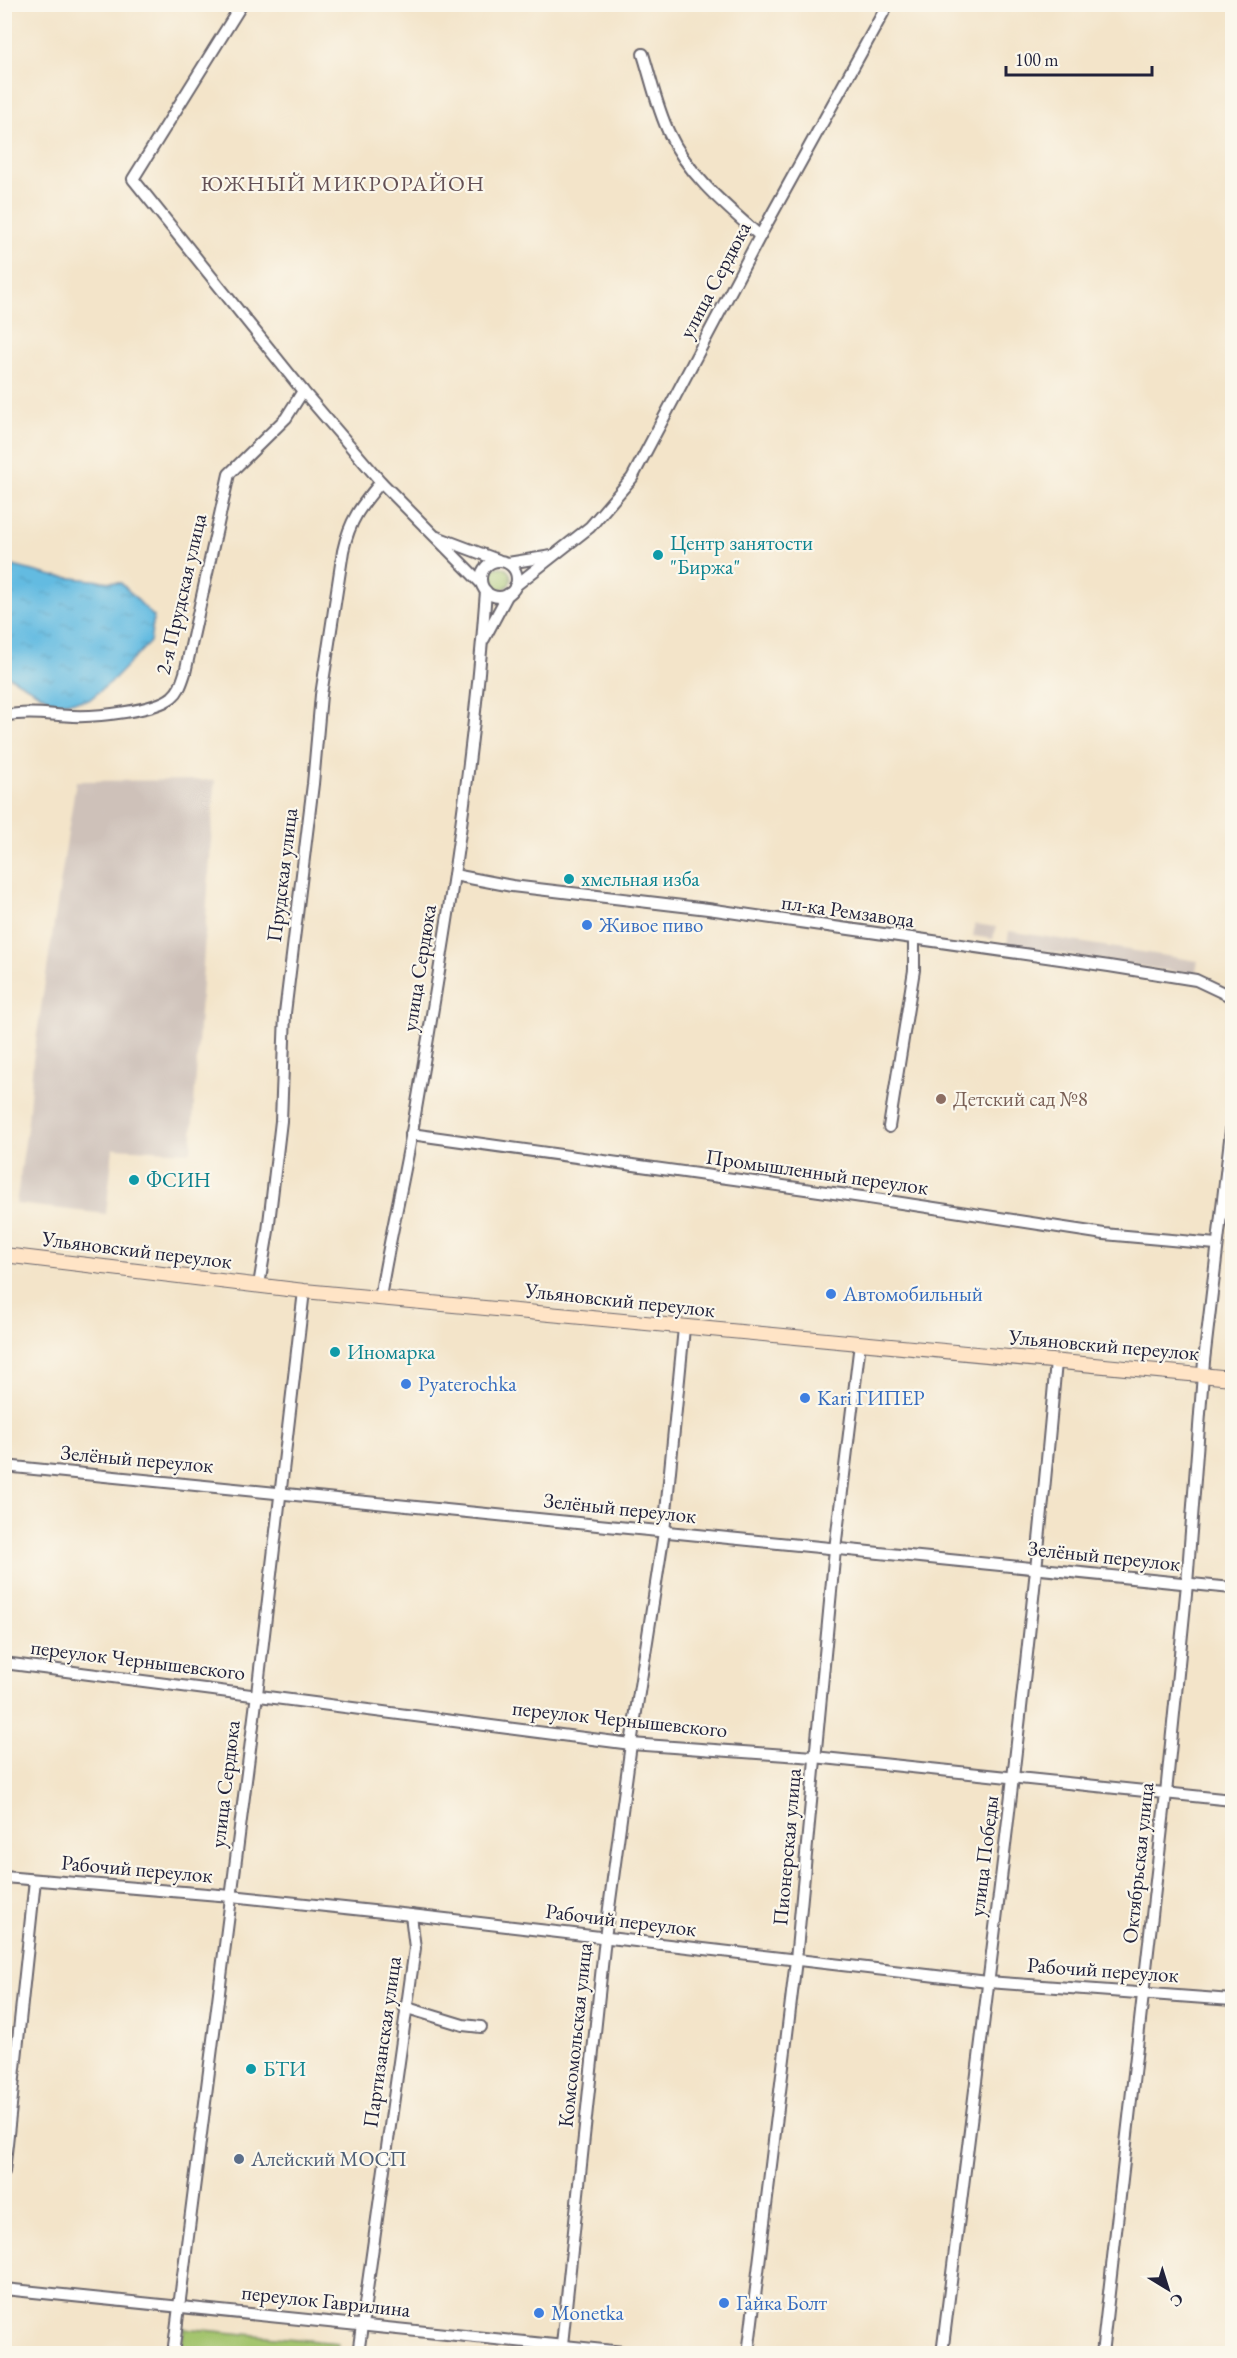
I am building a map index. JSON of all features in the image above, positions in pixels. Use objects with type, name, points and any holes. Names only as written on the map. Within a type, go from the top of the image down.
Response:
[{"type":"main road","name":"Ульяновский переулок","points":[[4,1255],[304,1291],[1233,1378]]},
{"type":"street","points":[[242,4],[133,179],[303,391],[381,482],[496,597],[512,590]]},
{"type":"street","name":"улица Сердюка","points":[[512,590],[590,527],[632,478],[760,236],[888,4]]},
{"type":"street","points":[[643,54],[669,133],[690,167],[712,193],[760,236]]},
{"type":"street","name":"2-я Прудская улица","points":[[4,716],[18,713],[77,716],[136,709],[160,704],[172,697],[180,688],[185,673],[229,474],[286,418],[303,391]]},
{"type":"street","name":"Прудская улица","points":[[259,1285],[268,1232],[281,1121],[285,1013],[314,784],[321,695],[348,527],[356,512],[381,482]]},
{"type":"street","points":[[433,535],[503,562],[515,570],[512,590],[482,643]]},
{"type":"street","points":[[484,587],[484,568],[503,562],[555,555]]},
{"type":"street","name":"улица Сердюка","points":[[380,1298],[411,1134],[454,875],[482,643],[484,587]]},
{"type":"street","name":"пл-ка Ремзавода","points":[[454,875],[512,886],[708,909],[914,940],[1043,956],[1196,980],[1233,997]]},
{"type":"street","points":[[889,1127],[914,970],[914,940]]},
{"type":"street","name":"Октябрьская улица","points":[[1102,2354],[1166,1793],[1187,1584],[1216,1244],[1233,1122]]},
{"type":"street","name":"Промышленный переулок","points":[[411,1134],[862,1197],[1104,1234],[1216,1244]]},
{"type":"street","name":"улица Сердюка","points":[[173,2354],[282,1492],[304,1291]]},
{"type":"street","name":"Комсомольская улица","points":[[561,2349],[605,1938],[631,1744],[664,1532],[684,1328]]},
{"type":"street","name":"Пионерская улица","points":[[748,2354],[796,1960],[835,1549],[860,1343]]},
{"type":"street","name":"улица Победы","points":[[942,2354],[1038,1569],[1056,1362]]},
{"type":"street","name":"Зелёный переулок","points":[[4,1466],[1233,1588]]},
{"type":"street","name":"переулок Чернышевского","points":[[4,1663],[631,1744],[814,1757],[1233,1800]]},
{"type":"street","name":"Рабочий переулок","points":[[4,1877],[231,1896],[411,1915],[988,1982],[1233,2000]]},
{"type":"street","points":[[4,2172],[35,1880]]},
{"type":"street","name":"Партизанская улица","points":[[358,2354],[415,1948],[411,1915]]},
{"type":"street","points":[[405,2007],[463,2025],[481,2027]]},
{"type":"street","name":"переулок Гаврилина","points":[[4,2289],[363,2324],[561,2349],[643,2354]]},
{"type":"shaded area","points":[[215,780],[191,1152],[113,1148],[106,1214],[16,1204],[28,1121],[33,1060],[76,781]]},
{"type":"shaded area","points":[[975,924],[996,927],[993,939],[973,936]]},
{"type":"shaded area","points":[[1009,931],[1198,961],[1195,975],[1007,945]]},
{"type":"green space","points":[[500,567],[508,570],[511,578],[508,586],[500,589],[492,586],[489,578],[492,570]]},
{"type":"green space","points":[[184,2328],[338,2343],[336,2353],[181,2353]]},
{"type":"water","points":[[5,564],[53,576],[121,583],[154,617],[150,642],[111,682],[89,700],[55,703],[5,674]]},
{"type":"place","name":"Центр занятости \"Биржа\"","points":[[658,555]]},
{"type":"place","name":"хмельная изба","points":[[569,879]]},
{"type":"place","name":"Живое пиво","points":[[587,925]]},
{"type":"place","name":"Детский сад №8","points":[[941,1099]]},
{"type":"place","name":"ФСИН","points":[[134,1180]]},
{"type":"place","name":"Автомобильный","points":[[831,1294]]},
{"type":"place","name":"Иномарка","points":[[335,1352]]},
{"type":"place","name":"Pyaterochka","points":[[406,1384]]},
{"type":"place","name":"Kari ГИПЕР","points":[[805,1398]]},
{"type":"place","name":"БТИ","points":[[251,2069]]},
{"type":"place","name":"Алейский МОСП","points":[[239,2159]]},
{"type":"place","name":"Гайка Болт","points":[[724,2303]]},
{"type":"place","name":"Monetka","points":[[539,2313]]},
{"type":"district","name":"ЮЖНЫЙ МИКРОРАЙОН","points":[[343,183]]}]
